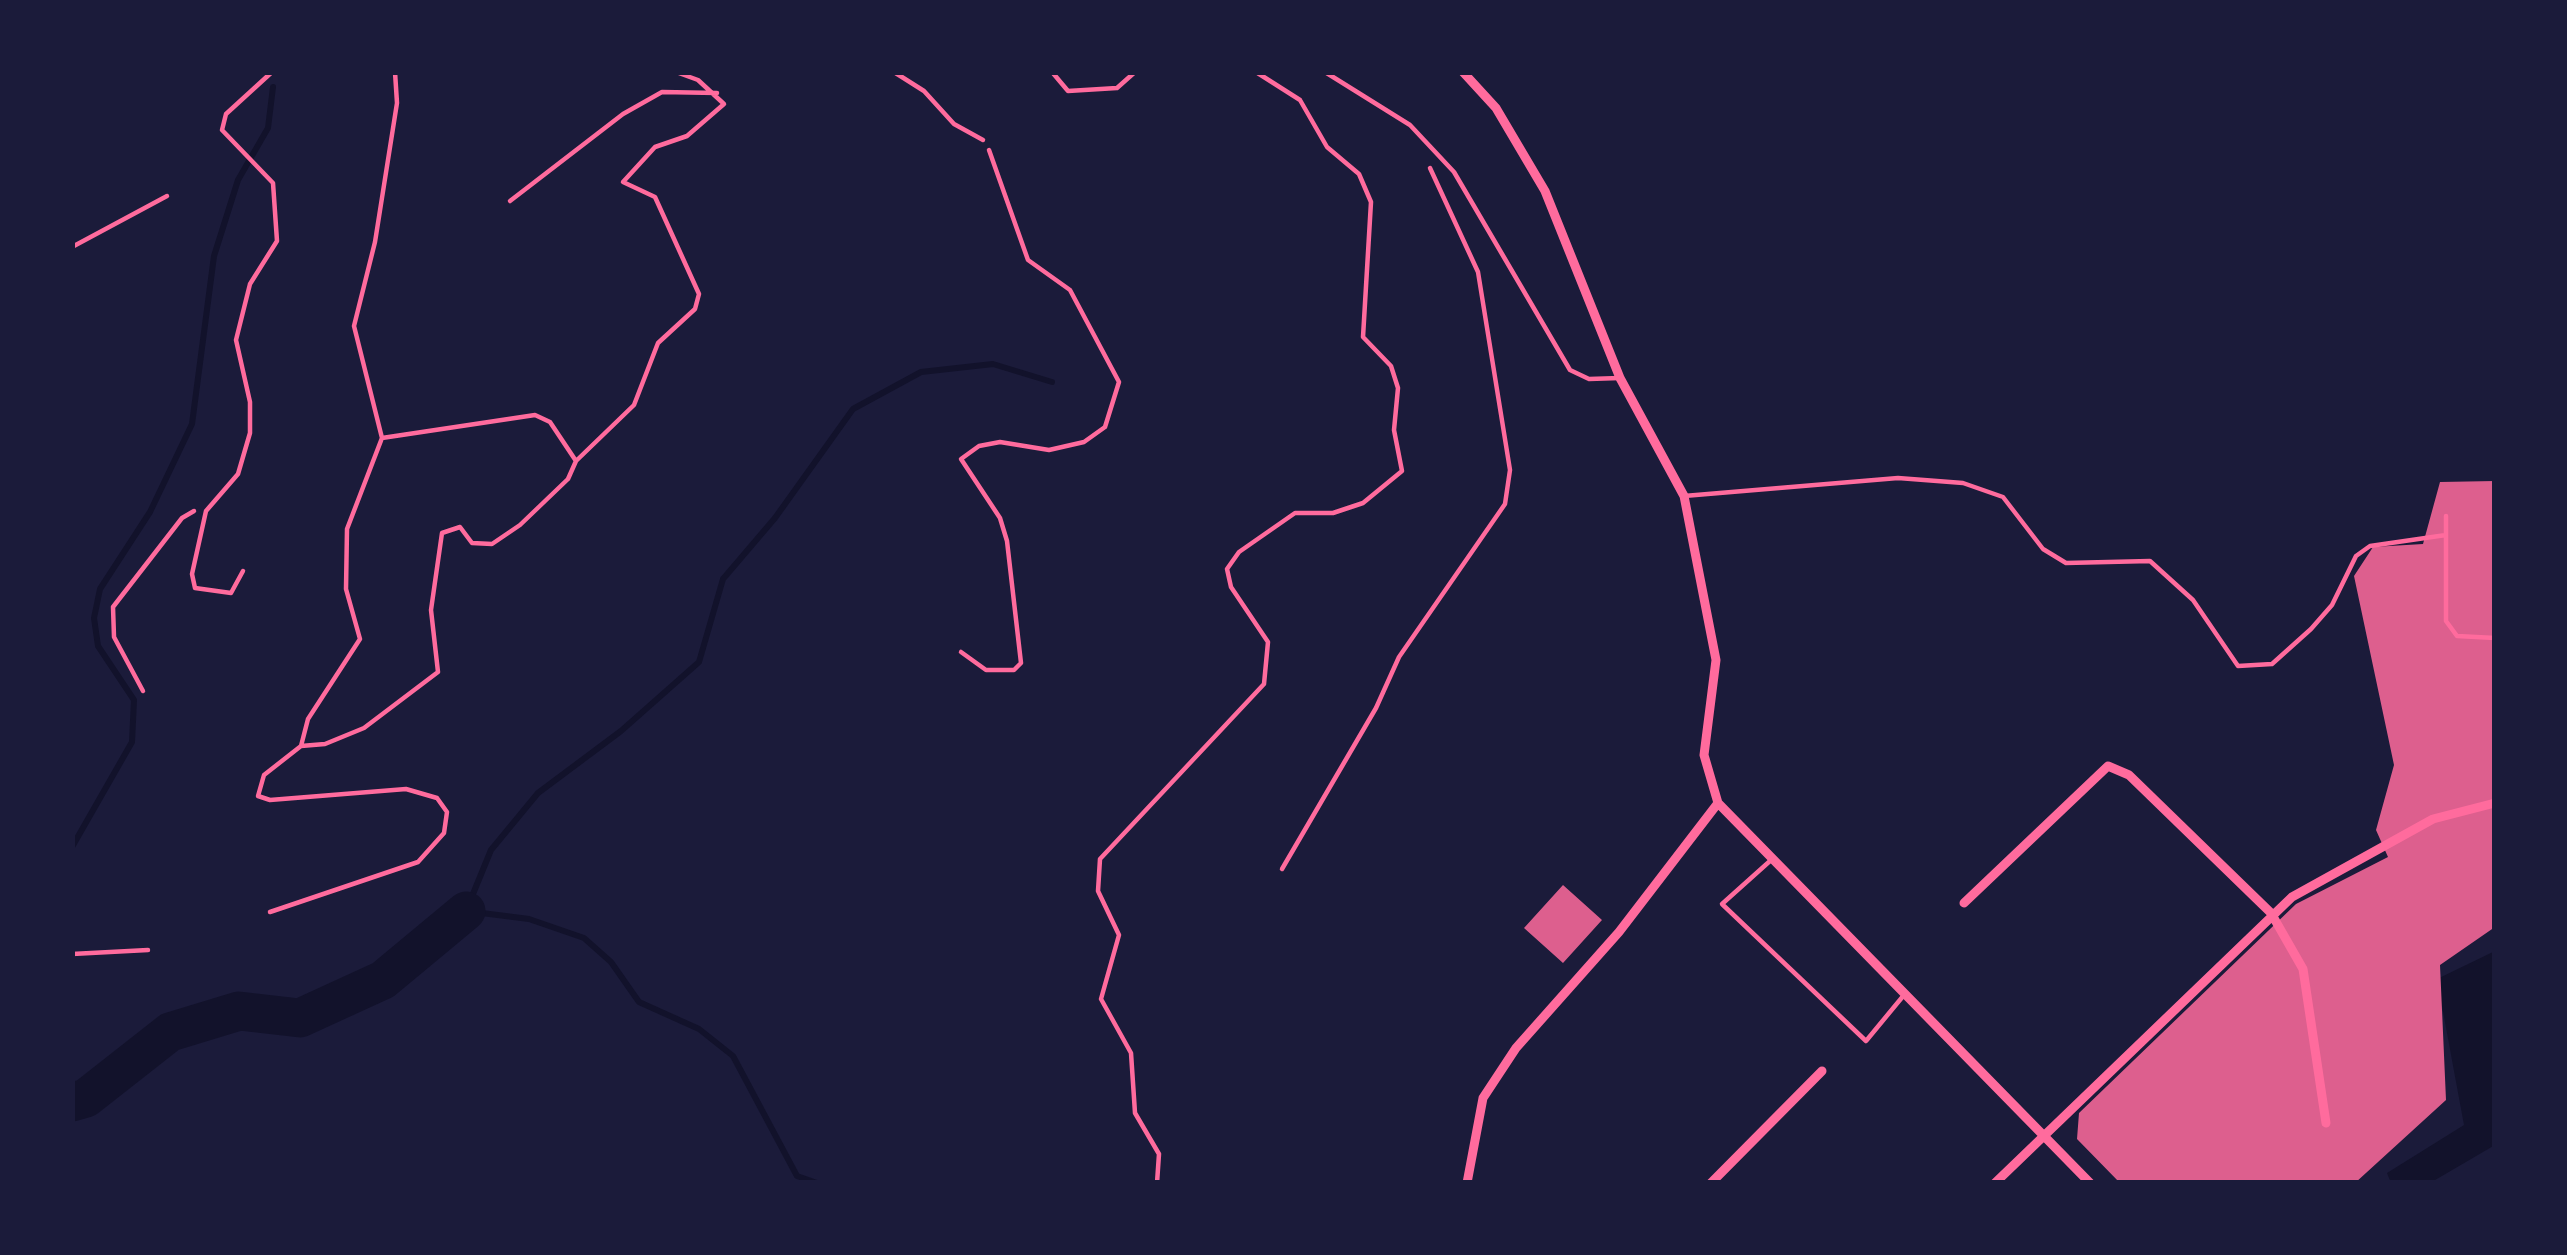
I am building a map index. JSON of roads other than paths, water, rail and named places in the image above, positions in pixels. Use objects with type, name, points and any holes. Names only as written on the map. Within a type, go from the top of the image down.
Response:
[{"type":"street","points":[[1463,72],[1496,108],[1545,191],[1620,378],[1684,496],[1716,660],[1704,755],[1718,803],[2090,1183]]},
{"type":"street","points":[[1964,903],[2108,766],[2129,775],[2182,821],[2271,913],[2303,969],[2326,1123]]},
{"type":"street","points":[[1995,1183],[2271,913],[2433,819],[2495,802]]},
{"type":"street","points":[[1467,1183],[1483,1098],[1505,1064],[1619,932],[1718,803]]},
{"type":"street","points":[[1712,1183],[1822,1071]]},
{"type":"lane","points":[[243,571],[231,593],[195,588],[192,574],[206,511],[238,474],[250,433],[250,402],[236,340],[250,284],[277,241],[273,183],[222,130],[226,114],[272,72]]},
{"type":"lane","points":[[301,746],[308,719],[360,639],[346,589],[347,530],[382,438],[354,326],[375,242],[397,103],[394,72]]},
{"type":"lane","points":[[270,912],[418,862],[444,833],[447,812],[437,798],[406,789],[270,800],[258,796],[264,775],[301,746],[364,728],[438,671],[431,610],[442,533],[460,527],[472,542],[492,544],[520,525],[568,479],[576,460],[634,405],[658,343],[695,309],[699,294],[656,197],[623,182],[656,147],[706,123],[724,104],[717,93],[676,72]]},
{"type":"lane","points":[[894,72],[924,91],[954,124],[982,140]]},
{"type":"lane","points":[[1052,72],[1068,91],[1117,88],[1135,72]]},
{"type":"lane","points":[[1157,1183],[1159,1154],[1135,1113],[1131,1053],[1101,999],[1119,935],[1098,891],[1100,860],[1264,684],[1268,642],[1231,587],[1227,569],[1239,552],[1295,513],[1333,513],[1363,503],[1402,471],[1394,430],[1398,388],[1391,366],[1363,337],[1371,202],[1359,174],[1327,147],[1300,100],[1256,72]]},
{"type":"lane","points":[[1325,72],[1410,125],[1454,172],[1570,370],[1589,379],[1620,378]]},
{"type":"lane","points":[[510,201],[623,114],[662,92],[717,93]]},
{"type":"lane","points":[[72,247],[166,196]]},
{"type":"lane","points":[[382,438],[536,415],[550,422],[576,460]]},
{"type":"lane","points":[[1684,496],[1898,478],[1963,483],[2003,497],[2043,549],[2066,563],[2150,561],[2193,600],[2238,666],[2272,664],[2311,629],[2332,605],[2356,556],[2370,546],[2446,535]]},
{"type":"lane","points":[[2446,516],[2446,621],[2457,636],[2495,638]]},
{"type":"lane","points":[[1770,861],[1722,904],[1866,1041],[1904,995]]},
{"type":"waterway","points":[[72,847],[132,742],[134,700],[98,646],[94,618],[100,589],[150,512],[192,424],[214,256],[238,180],[268,128],[273,87]]},
{"type":"waterway","points":[[817,1183],[797,1176],[733,1056],[699,1029],[639,1002],[611,962],[584,938],[529,919],[466,911],[491,850],[538,793],[621,731],[699,662],[723,579],[775,518],[853,409],[921,372],[993,364],[1052,382]]},
{"type":"waterway","points":[[72,1102],[86,1098],[170,1032],[239,1011],[300,1018],[383,980],[466,911]]}]
